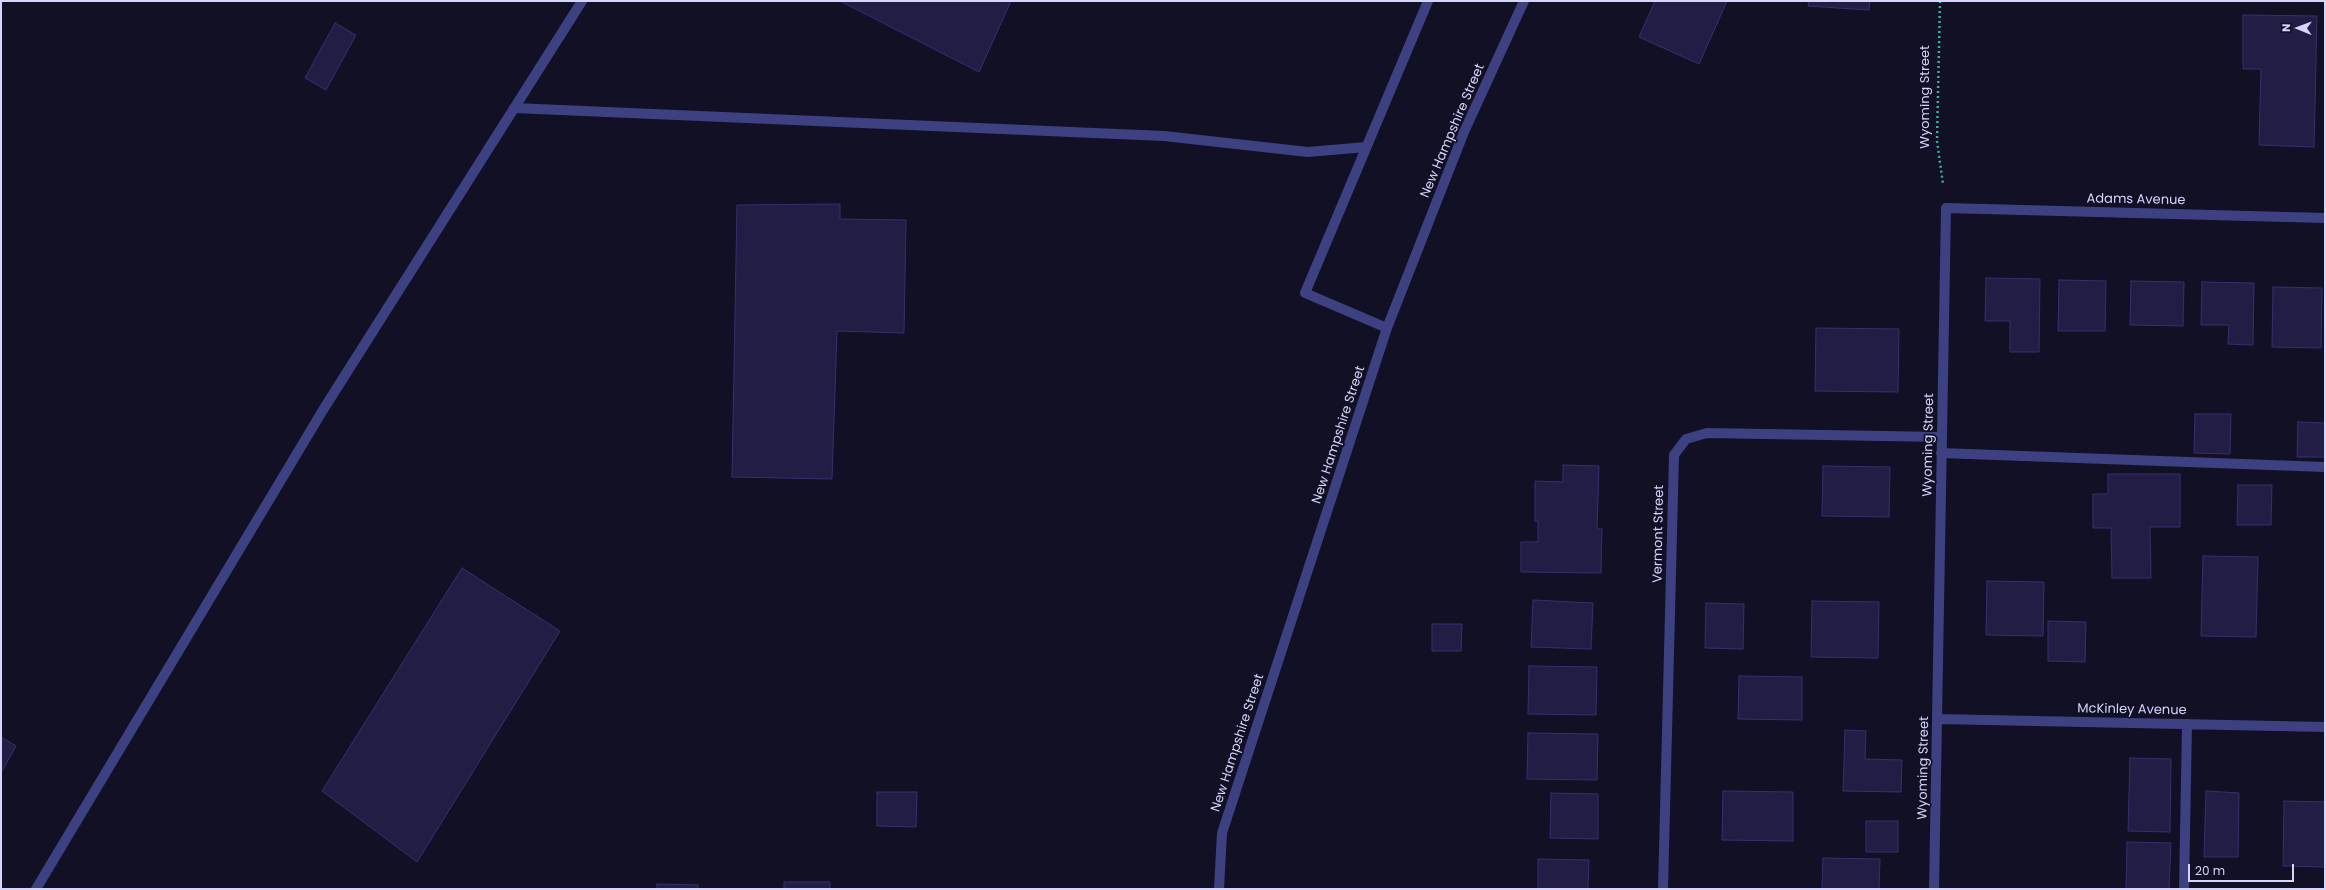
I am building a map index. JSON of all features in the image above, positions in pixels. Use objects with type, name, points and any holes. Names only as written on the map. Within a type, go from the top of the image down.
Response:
[{"type":"street","points":[[36,889],[323,410],[582,1]]},
{"type":"street","points":[[1387,328],[1305,293],[1428,1]]},
{"type":"street","name":"New Hampshire Street","points":[[1219,889],[1222,833],[1387,328],[1464,132],[1524,1]]},
{"type":"street","points":[[514,108],[1164,136],[1308,152],[1366,146]]},
{"type":"street","name":"Adams Avenue","points":[[1946,208],[2325,218]]},
{"type":"street","name":"Wyoming Street","points":[[1934,889],[1946,208]]},
{"type":"street","name":"Vermont Street","points":[[1663,889],[1674,455],[1686,439],[1707,433],[1942,437]]},
{"type":"street","points":[[1941,453],[2325,467]]},
{"type":"street","name":"McKinley Avenue","points":[[1938,719],[2325,727]]},
{"type":"street","points":[[2184,889],[2187,724]]},
{"type":"path","name":"Wyoming Street","points":[[1940,1],[1937,141],[1946,208]]},
{"type":"building","points":[[840,1],[1011,1],[979,72]]},
{"type":"building","points":[[1655,1],[1727,1],[1699,64],[1639,37]]},
{"type":"building","points":[[1809,1],[1870,1],[1869,10],[1808,6]]},
{"type":"building","points":[[2243,15],[2317,16],[2314,147],[2259,145],[2261,69],[2243,69]]},
{"type":"building","points":[[335,23],[356,35],[326,90],[305,78]]},
{"type":"building","points":[[840,204],[840,219],[906,220],[904,333],[837,331],[832,479],[732,477],[737,205]]},
{"type":"building","points":[[1986,278],[2040,279],[2039,352],[2010,352],[2010,321],[1985,321]]},
{"type":"building","points":[[2059,280],[2106,281],[2105,331],[2058,331]]},
{"type":"building","points":[[2131,281],[2184,282],[2183,326],[2130,325]]},
{"type":"building","points":[[2202,282],[2254,283],[2253,345],[2228,344],[2229,325],[2201,325]]},
{"type":"building","points":[[2273,287],[2322,288],[2321,348],[2272,347]]},
{"type":"building","points":[[1816,328],[1899,329],[1898,392],[1815,391]]},
{"type":"building","points":[[2195,414],[2231,414],[2230,454],[2194,453]]},
{"type":"building","points":[[2298,422],[2325,423],[2325,457],[2297,457]]},
{"type":"building","points":[[1563,465],[1599,466],[1597,529],[1602,529],[1601,573],[1521,572],[1521,542],[1538,542],[1538,521],[1535,521],[1535,481],[1563,482]]},
{"type":"building","points":[[1823,466],[1890,467],[1889,517],[1822,516]]},
{"type":"building","points":[[2108,474],[2180,474],[2180,527],[2150,527],[2151,578],[2112,578],[2111,528],[2093,528],[2093,494],[2108,494]]},
{"type":"building","points":[[2238,485],[2272,485],[2271,525],[2237,525]]},
{"type":"building","points":[[2203,556],[2258,557],[2256,637],[2201,636]]},
{"type":"building","points":[[462,568],[560,631],[417,862],[322,791]]},
{"type":"building","points":[[1987,581],[2044,582],[2043,636],[1986,635]]},
{"type":"building","points":[[1533,600],[1593,603],[1591,649],[1531,647]]},
{"type":"building","points":[[1812,601],[1879,602],[1878,658],[1811,657]]},
{"type":"building","points":[[1706,603],[1744,604],[1743,649],[1705,648]]},
{"type":"building","points":[[2048,621],[2086,622],[2085,662],[2048,661]]},
{"type":"building","points":[[1432,624],[1462,624],[1461,651],[1432,651]]},
{"type":"building","points":[[1529,666],[1597,667],[1596,715],[1528,714]]},
{"type":"building","points":[[1739,676],[1802,677],[1802,720],[1738,719]]},
{"type":"building","points":[[1845,730],[1866,731],[1865,759],[1902,760],[1901,792],[1843,791]]},
{"type":"building","points":[[1528,733],[1598,734],[1597,780],[1527,779]]},
{"type":"building","points":[[1,737],[16,746],[1,773]]},
{"type":"building","points":[[2130,758],[2171,759],[2170,832],[2128,831]]},
{"type":"building","points":[[1723,791],[1793,792],[1793,841],[1722,840]]},
{"type":"building","points":[[2206,791],[2239,793],[2238,857],[2204,857]]},
{"type":"building","points":[[877,792],[917,792],[916,827],[877,826]]},
{"type":"building","points":[[1551,793],[1598,794],[1598,839],[1550,838]]},
{"type":"building","points":[[2284,801],[2325,802],[2325,867],[2283,866]]},
{"type":"building","points":[[1866,821],[1898,821],[1898,852],[1866,852]]},
{"type":"building","points":[[2127,842],[2171,843],[2169,889],[2126,889]]},
{"type":"building","points":[[1823,858],[1880,859],[1879,889],[1822,889]]},
{"type":"building","points":[[1538,859],[1589,860],[1588,889],[1538,889]]},
{"type":"building","points":[[784,882],[830,882],[830,889],[784,889]]},
{"type":"building","points":[[657,884],[698,885],[698,889],[657,889]]}]
